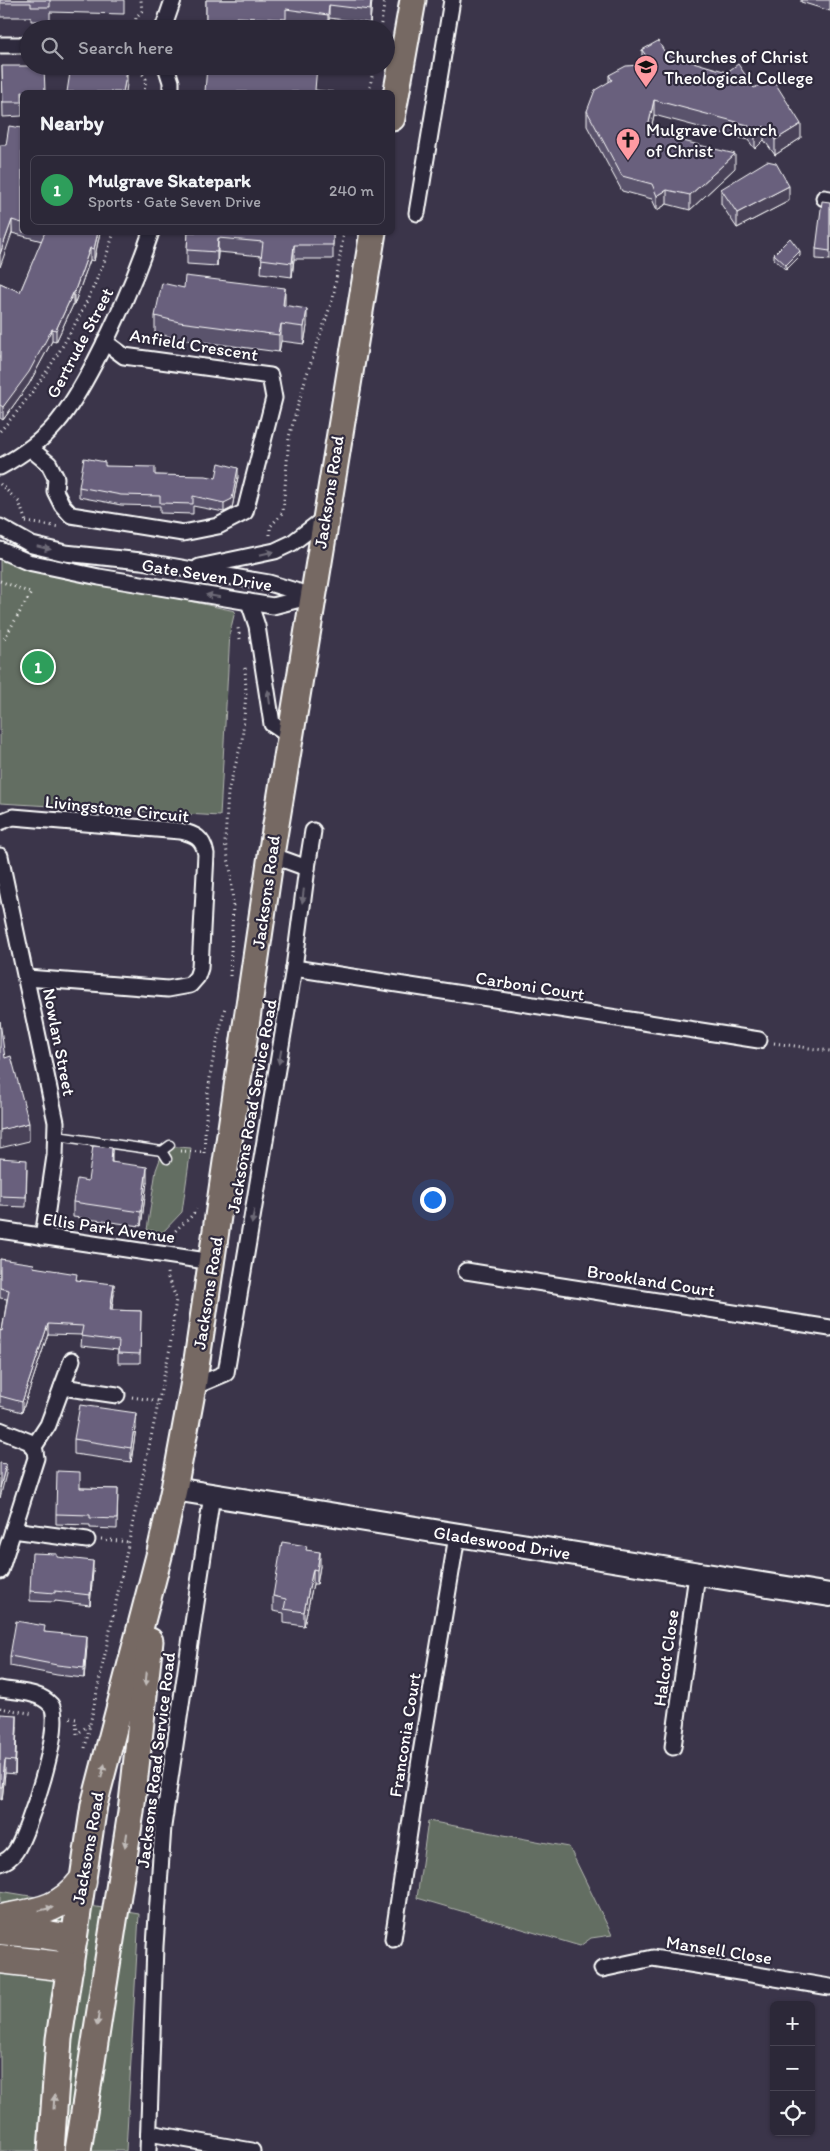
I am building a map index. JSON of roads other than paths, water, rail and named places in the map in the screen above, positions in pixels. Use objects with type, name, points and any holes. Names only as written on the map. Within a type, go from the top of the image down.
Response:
[{"type":"highway","points":[[0,1919],[54,1907],[72,1894],[82,1882]]},
{"type":"highway","points":[[0,1930],[73,1939]]},
{"type":"highway","points":[[0,1959],[69,1967]]},
{"type":"main road","points":[[395,100],[412,0]]},
{"type":"main road","name":"Jacksons Road","points":[[51,2151],[59,2039],[94,1806],[160,1552],[193,1386],[213,1262],[271,855],[372,235]]},
{"type":"main road","name":"Jacksons Road","points":[[78,2151],[131,1812],[160,1552]]},
{"type":"main road","points":[[73,1939],[110,1944]]},
{"type":"main road","points":[[69,1967],[105,1971]]},
{"type":"street","points":[[166,20],[173,0]]},
{"type":"street","points":[[417,213],[452,0]]},
{"type":"street","points":[[0,46],[20,45]]},
{"type":"street","points":[[169,75],[171,90]]},
{"type":"street","name":"Gertrude Street","points":[[0,480],[25,452],[57,423],[79,392],[136,276],[149,235]]},
{"type":"street","name":"Anfield Crescent","points":[[25,452],[48,464],[56,478],[55,491],[62,505],[71,515],[183,533],[218,526],[245,512],[274,398],[270,376],[124,356],[105,342]]},
{"type":"street","name":"Gertrude Street","points":[[0,467],[25,452]]},
{"type":"street","name":"Gate Seven Drive","points":[[185,569],[212,566],[276,551],[292,543],[325,518]]},
{"type":"street","name":"Gate Seven Drive","points":[[0,527],[32,545],[65,553],[107,556],[276,584],[312,596]]},
{"type":"street","name":"Gate Seven Drive","points":[[0,550],[28,562],[99,577],[273,606],[312,596]]},
{"type":"street","points":[[249,602],[257,626],[272,724],[290,736]]},
{"type":"street","name":"Livingstone Circuit","points":[[7,820],[180,831],[200,838],[206,854],[200,968],[197,977],[190,985],[168,989],[27,978]]},
{"type":"street","name":"Jacksons Road Service Road","points":[[193,1386],[226,1374],[294,968],[313,831]]},
{"type":"street","points":[[271,855],[307,868]]},
{"type":"street","name":"Nowlan Street","points":[[0,856],[56,1122],[57,1136],[43,1237]]},
{"type":"street","name":"Carboni Court","points":[[294,968],[759,1040]]},
{"type":"street","name":"Ellis Park Avenue","points":[[0,1230],[213,1262]]},
{"type":"street","name":"Brookland Court","points":[[466,1271],[830,1328]]},
{"type":"street","points":[[33,1448],[48,1425],[72,1360]]},
{"type":"street","points":[[62,1388],[117,1395]]},
{"type":"street","points":[[0,1430],[30,1442],[36,1458],[0,1571]]},
{"type":"street","name":"Gladeswood Drive","points":[[174,1489],[830,1595]]},
{"type":"street","name":"Jacksons Road Service Road","points":[[148,2151],[155,1946],[163,1826],[212,1495]]},
{"type":"street","points":[[13,1530],[90,1539]]},
{"type":"street","name":"Franconia Court","points":[[393,1939],[456,1536]]},
{"type":"street","name":"Halcot Close","points":[[673,1747],[697,1575]]},
{"type":"street","points":[[0,1689],[44,1698],[52,1706],[55,1719],[44,1778],[21,1840],[12,1856],[0,1864]]},
{"type":"street","name":"Mansell Close","points":[[602,1969],[653,1958],[830,1987]]},
{"type":"street","points":[[149,2133],[252,2151]]},
{"type":"lane","points":[[57,1136],[162,1151],[170,1145]]},
{"type":"lane","points":[[162,1151],[167,1158]]},
{"type":"place","name":"Churches of Christ Theological College","points":[[646,88]]},
{"type":"place","name":"Mulgrave Church of Christ","points":[[628,161]]},
{"type":"place","name":"Mulgrave Skatepark","points":[[38,667]]}]
